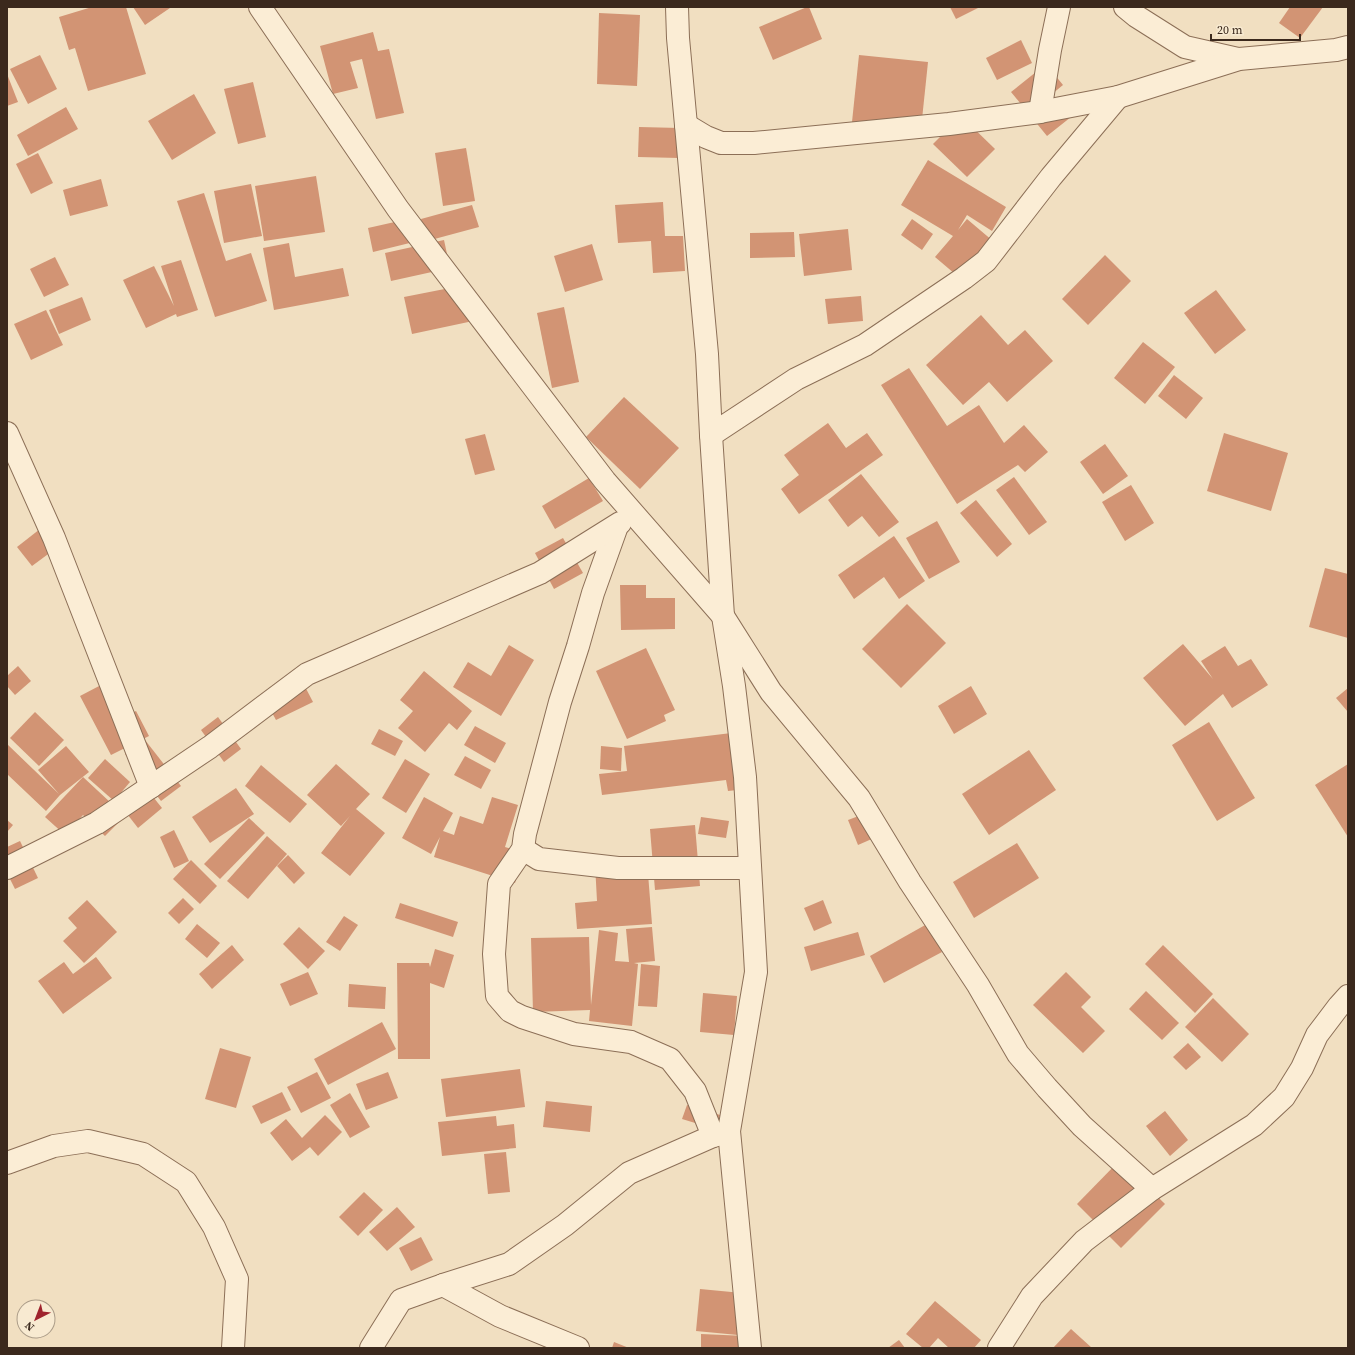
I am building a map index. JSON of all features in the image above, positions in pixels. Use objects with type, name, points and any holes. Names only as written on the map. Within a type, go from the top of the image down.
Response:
[{"type":"street","points":[[260,7],[398,210],[605,481],[633,511],[723,616],[771,692],[859,798],[910,882],[978,985],[1018,1054],[1082,1126],[1152,1189]]},
{"type":"street","points":[[677,7],[678,38],[707,354],[723,616],[734,686],[745,777],[756,972],[721,1134],[750,1348]]},
{"type":"street","points":[[1040,112],[1059,7]]},
{"type":"street","points":[[1125,7],[1136,16],[1185,46],[1239,59]]},
{"type":"street","points":[[686,125],[706,137],[721,143],[754,143],[949,124],[1040,112],[1118,97],[1239,59],[1336,50],[1348,47]]},
{"type":"street","points":[[711,435],[796,379],[865,345],[964,278],[986,261],[1051,177],[1118,97]]},
{"type":"street","points":[[690,167],[721,143]]},
{"type":"street","points":[[7,433],[54,538],[151,787]]},
{"type":"street","points":[[7,868],[97,823],[210,747],[307,674],[540,573],[617,526],[633,511]]},
{"type":"street","points":[[617,526],[592,593],[578,646],[560,702],[525,834],[524,850],[499,884],[494,954],[497,996],[510,1011],[522,1017],[574,1034],[631,1042],[670,1060],[695,1091],[721,1134]]},
{"type":"street","points":[[524,850],[539,859],[618,868],[750,868]]},
{"type":"street","points":[[999,1348],[1032,1296],[1084,1241],[1152,1189],[1254,1125],[1284,1097],[1302,1068],[1317,1035],[1348,996]]},
{"type":"street","points":[[371,1348],[401,1300],[509,1264],[565,1225],[629,1174],[721,1134]]},
{"type":"street","points":[[7,1163],[54,1146],[88,1141],[143,1154],[186,1182],[214,1227],[237,1279],[233,1348]]},
{"type":"street","points":[[443,1285],[500,1316],[578,1348]]},
{"type":"building","points":[[92,7],[126,7],[146,74],[88,91],[75,48],[69,50],[59,17]]},
{"type":"building","points":[[133,7],[170,7],[170,8],[145,25]]},
{"type":"building","points":[[809,7],[822,39],[773,60],[759,27]]},
{"type":"building","points":[[950,7],[980,7],[956,19]]},
{"type":"building","points":[[1290,7],[1323,7],[1300,38],[1279,23]]},
{"type":"building","points":[[599,13],[640,15],[637,86],[597,84]]},
{"type":"building","points":[[373,32],[378,51],[389,49],[404,113],[376,119],[362,59],[350,62],[358,88],[333,94],[320,46]]},
{"type":"building","points":[[1021,40],[1032,63],[997,80],[986,58]]},
{"type":"building","points":[[40,55],[57,89],[28,104],[10,69]]},
{"type":"building","points":[[859,55],[928,62],[921,129],[852,122]]},
{"type":"building","points":[[1046,64],[1063,85],[1052,94],[1071,117],[1047,136],[1011,92]]},
{"type":"building","points":[[7,74],[18,102],[7,106]]},
{"type":"building","points":[[253,82],[266,137],[238,144],[224,89]]},
{"type":"building","points":[[194,94],[216,133],[172,160],[148,121]]},
{"type":"building","points":[[66,107],[78,129],[28,156],[17,135]]},
{"type":"building","points":[[961,116],[995,149],[967,177],[933,144]]},
{"type":"building","points":[[639,127],[680,128],[679,158],[638,157]]},
{"type":"building","points":[[466,148],[475,201],[443,206],[435,153]]},
{"type":"building","points":[[38,153],[53,183],[31,194],[16,164]]},
{"type":"building","points":[[928,160],[1006,207],[992,231],[967,215],[958,230],[967,219],[1000,247],[968,285],[935,257],[953,236],[901,205]]},
{"type":"building","points":[[316,176],[325,232],[264,241],[255,186]]},
{"type":"building","points":[[101,179],[108,206],[70,216],[63,190]]},
{"type":"building","points":[[251,184],[262,236],[224,243],[214,191]]},
{"type":"building","points":[[204,193],[226,261],[251,253],[267,301],[215,317],[177,201]]},
{"type":"building","points":[[663,202],[665,236],[683,236],[685,271],[653,273],[651,241],[618,243],[615,205]]},
{"type":"building","points":[[472,205],[479,227],[427,241],[421,219]]},
{"type":"building","points":[[417,217],[422,240],[373,252],[368,228]]},
{"type":"building","points":[[912,219],[933,234],[922,250],[901,235]]},
{"type":"building","points":[[848,229],[852,270],[804,276],[799,234]]},
{"type":"building","points":[[794,232],[795,257],[750,258],[750,233]]},
{"type":"building","points":[[444,240],[450,268],[391,281],[385,253]]},
{"type":"building","points":[[289,243],[295,277],[343,268],[349,296],[274,310],[263,248]]},
{"type":"building","points":[[592,244],[603,280],[565,292],[554,256]]},
{"type":"building","points":[[1105,255],[1131,281],[1088,325],[1062,299]]},
{"type":"building","points":[[55,257],[69,285],[44,297],[30,269]]},
{"type":"building","points":[[181,260],[198,310],[177,317],[176,314],[146,328],[123,280],[154,266],[174,306],[161,266]]},
{"type":"building","points":[[465,285],[473,321],[412,334],[404,297]]},
{"type":"building","points":[[1216,290],[1246,330],[1215,354],[1184,313]]},
{"type":"building","points":[[861,296],[863,321],[828,324],[825,299]]},
{"type":"building","points":[[82,297],[91,320],[59,334],[49,310]]},
{"type":"building","points":[[564,307],[579,382],[552,388],[537,313]]},
{"type":"building","points":[[46,310],[63,345],[31,360],[14,324]]},
{"type":"building","points":[[981,315],[1008,345],[1025,330],[1053,361],[1007,402],[989,382],[963,405],[926,365]]},
{"type":"building","points":[[1143,342],[1175,367],[1145,404],[1114,378]]},
{"type":"building","points":[[909,368],[947,426],[979,405],[1004,443],[1024,425],[1048,452],[1025,472],[1018,465],[957,504],[881,385]]},
{"type":"building","points":[[1174,375],[1203,398],[1186,419],[1158,396]]},
{"type":"building","points":[[624,397],[679,448],[640,489],[586,437]]},
{"type":"building","points":[[828,423],[846,448],[867,433],[883,455],[799,514],[781,489],[799,475],[784,455]]},
{"type":"building","points":[[1224,433],[1288,453],[1271,511],[1207,491]]},
{"type":"building","points":[[485,434],[495,470],[475,475],[465,439]]},
{"type":"building","points":[[1105,444],[1128,476],[1103,494],[1080,462]]},
{"type":"building","points":[[861,474],[899,522],[879,537],[862,516],[848,527],[828,500]]},
{"type":"building","points":[[1014,477],[1047,522],[1029,535],[996,490]]},
{"type":"building","points":[[589,478],[603,501],[555,529],[542,506]]},
{"type":"building","points":[[1131,485],[1154,523],[1125,541],[1102,502]]},
{"type":"building","points":[[976,500],[1012,544],[997,557],[960,513]]},
{"type":"building","points":[[937,521],[960,562],[929,579],[906,538]]},
{"type":"building","points":[[40,529],[55,549],[32,566],[17,547]]},
{"type":"building","points":[[894,536],[925,581],[899,599],[884,577],[854,599],[838,575]]},
{"type":"building","points":[[563,538],[583,573],[554,589],[535,553]]},
{"type":"building","points":[[1325,568],[1348,574],[1348,638],[1309,627]]},
{"type":"building","points":[[620,585],[646,585],[646,598],[675,598],[675,629],[621,630]]},
{"type":"building","points":[[907,604],[946,643],[901,688],[862,649]]},
{"type":"building","points":[[1183,644],[1213,679],[1201,661],[1225,646],[1238,666],[1251,659],[1268,685],[1232,708],[1223,694],[1185,726],[1143,678]]},
{"type":"building","points":[[509,645],[534,660],[501,716],[453,687],[468,662],[491,676]]},
{"type":"building","points":[[646,648],[675,710],[664,715],[666,721],[627,739],[596,671]]},
{"type":"building","points":[[18,666],[31,681],[15,695],[7,686],[7,676]]},
{"type":"building","points":[[424,671],[472,711],[457,730],[449,723],[425,752],[398,728],[413,711],[400,700]]},
{"type":"building","points":[[300,677],[313,702],[276,720],[263,696]]},
{"type":"building","points":[[101,685],[119,719],[136,711],[149,736],[111,755],[80,696]]},
{"type":"building","points":[[971,686],[987,714],[954,734],[938,706]]},
{"type":"building","points":[[1348,688],[1348,712],[1336,698]]},
{"type":"building","points":[[35,712],[64,740],[39,766],[10,738]]},
{"type":"building","points":[[218,717],[241,749],[224,762],[201,730]]},
{"type":"building","points":[[1209,722],[1255,798],[1217,821],[1172,745]]},
{"type":"building","points":[[475,726],[506,743],[495,763],[464,745]]},
{"type":"building","points":[[379,729],[403,741],[395,756],[371,744]]},
{"type":"building","points":[[748,731],[756,788],[728,791],[726,780],[602,795],[599,774],[627,771],[624,746]]},
{"type":"building","points":[[145,740],[181,786],[161,801],[125,754]]},
{"type":"building","points":[[7,744],[59,794],[38,770],[66,746],[89,772],[60,795],[46,811],[7,774]]},
{"type":"building","points":[[601,746],[622,748],[621,771],[600,769]]},
{"type":"building","points":[[1029,750],[1056,790],[989,835],[962,794]]},
{"type":"building","points":[[465,756],[491,770],[481,789],[454,775]]},
{"type":"building","points":[[105,759],[130,782],[114,801],[88,778]]},
{"type":"building","points":[[405,759],[430,774],[406,813],[382,798]]},
{"type":"building","points":[[336,764],[370,794],[356,809],[385,833],[350,876],[321,853],[350,816],[341,826],[307,795]]},
{"type":"building","points":[[1348,764],[1348,837],[1315,785]]},
{"type":"building","points":[[261,765],[307,804],[290,823],[245,786]]},
{"type":"building","points":[[83,777],[125,816],[105,836],[83,815],[65,835],[45,817]]},
{"type":"building","points":[[141,782],[162,808],[138,828],[117,801]]},
{"type":"building","points":[[236,788],[254,814],[210,843],[192,817]]},
{"type":"building","points":[[424,797],[453,813],[443,831],[454,835],[460,816],[483,824],[492,797],[518,805],[505,847],[524,853],[515,883],[434,857],[440,837],[431,854],[402,838]]},
{"type":"building","points":[[864,814],[874,838],[858,845],[848,820]]},
{"type":"building","points":[[701,817],[729,821],[726,838],[698,834]]},
{"type":"building","points":[[249,818],[265,833],[220,879],[204,864]]},
{"type":"building","points":[[7,820],[13,825],[7,832]]},
{"type":"building","points":[[695,825],[700,886],[655,890],[650,829]]},
{"type":"building","points":[[174,830],[189,861],[174,868],[160,837]]},
{"type":"building","points":[[267,836],[287,854],[248,899],[227,881]]},
{"type":"building","points":[[20,841],[38,878],[15,889],[7,873],[7,847]]},
{"type":"building","points":[[1017,843],[1039,878],[974,918],[953,882]]},
{"type":"building","points":[[288,855],[305,873],[294,884],[277,866]]},
{"type":"building","points":[[191,860],[217,886],[200,904],[173,879]]},
{"type":"building","points":[[647,861],[652,924],[577,929],[575,903],[597,901],[595,864]]},
{"type":"building","points":[[183,898],[194,909],[179,924],[168,913]]},
{"type":"building","points":[[87,900],[117,932],[84,963],[63,941],[77,928],[68,918]]},
{"type":"building","points":[[823,900],[832,923],[814,931],[804,908]]},
{"type":"building","points":[[400,903],[458,922],[453,937],[395,918]]},
{"type":"building","points":[[344,916],[358,925],[340,951],[326,942]]},
{"type":"building","points":[[197,924],[220,943],[207,958],[185,939]]},
{"type":"building","points":[[927,924],[942,952],[884,983],[870,956]]},
{"type":"building","points":[[299,927],[325,951],[308,969],[283,944]]},
{"type":"building","points":[[652,927],[655,961],[634,963],[638,964],[632,1026],[589,1021],[590,1010],[533,1012],[531,938],[589,937],[591,1005],[599,930],[618,933],[615,961],[629,962],[626,929]]},
{"type":"building","points":[[858,932],[865,955],[811,971],[804,947]]},
{"type":"building","points":[[232,945],[244,960],[212,989],[199,974]]},
{"type":"building","points":[[1163,945],[1213,994],[1195,1013],[1145,964]]},
{"type":"building","points":[[435,949],[454,955],[444,988],[430,983],[430,1059],[398,1059],[397,963],[429,963],[430,967]]},
{"type":"building","points":[[96,957],[112,978],[63,1014],[38,981],[64,962],[73,974]]},
{"type":"building","points":[[641,964],[660,966],[657,1007],[638,1006]]},
{"type":"building","points":[[308,972],[318,994],[290,1006],[280,984]]},
{"type":"building","points":[[1066,972],[1091,997],[1081,1007],[1105,1031],[1083,1053],[1033,1005]]},
{"type":"building","points":[[349,984],[386,987],[385,1009],[348,1007]]},
{"type":"building","points":[[1146,991],[1179,1023],[1162,1040],[1129,1009]]},
{"type":"building","points":[[703,993],[737,996],[734,1035],[700,1032]]},
{"type":"building","points":[[1213,998],[1249,1034],[1222,1062],[1185,1027]]},
{"type":"building","points":[[382,1022],[396,1049],[328,1085],[314,1059]]},
{"type":"building","points":[[1188,1043],[1201,1057],[1186,1070],[1173,1057]]},
{"type":"building","points":[[220,1048],[251,1057],[236,1108],[205,1099]]},
{"type":"building","points":[[520,1069],[525,1107],[446,1117],[441,1079]]},
{"type":"building","points":[[317,1072],[331,1098],[301,1113],[287,1087]]},
{"type":"building","points":[[388,1072],[398,1098],[366,1110],[356,1084]]},
{"type":"building","points":[[282,1092],[291,1110],[261,1124],[252,1106]]},
{"type":"building","points":[[350,1093],[370,1127],[350,1138],[330,1105]]},
{"type":"building","points":[[546,1101],[592,1106],[590,1132],[543,1127]]},
{"type":"building","points":[[687,1105],[720,1115],[715,1129],[682,1119]]},
{"type":"building","points":[[1165,1111],[1188,1140],[1170,1156],[1146,1126]]},
{"type":"building","points":[[325,1115],[342,1132],[318,1156],[310,1147],[292,1161],[270,1133],[286,1119],[302,1138]]},
{"type":"building","points":[[496,1116],[497,1126],[514,1124],[516,1148],[442,1156],[438,1122]]},
{"type":"building","points":[[506,1152],[510,1192],[488,1194],[484,1154]]},
{"type":"building","points":[[1120,1160],[1165,1204],[1121,1248],[1077,1204]]},
{"type":"building","points":[[364,1192],[383,1210],[358,1236],[339,1217]]},
{"type":"building","points":[[397,1207],[415,1227],[387,1251],[369,1232]]},
{"type":"building","points":[[421,1237],[433,1260],[411,1271],[399,1248]]},
{"type":"building","points":[[700,1289],[742,1293],[738,1335],[696,1331]]},
{"type":"building","points":[[935,1301],[981,1340],[974,1348],[949,1348],[938,1338],[929,1348],[923,1348],[906,1334]]},
{"type":"building","points":[[1071,1329],[1092,1348],[1053,1348]]},
{"type":"building","points":[[701,1334],[746,1336],[746,1348],[701,1348]]},
{"type":"building","points":[[899,1340],[905,1348],[888,1348]]},
{"type":"building","points":[[614,1342],[629,1348],[612,1348]]}]
